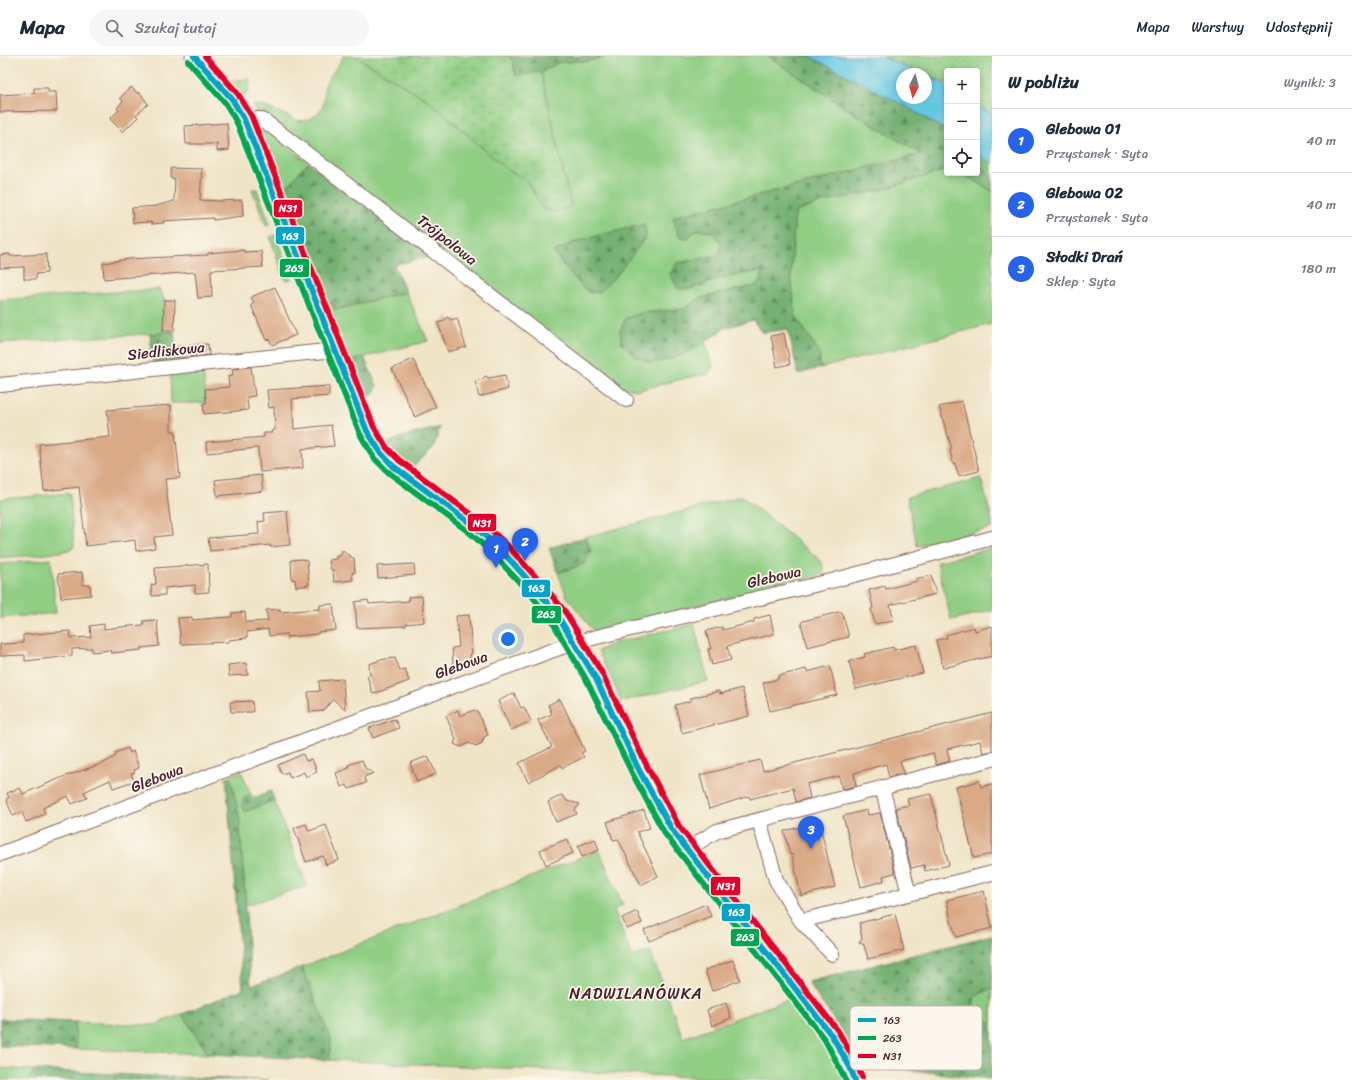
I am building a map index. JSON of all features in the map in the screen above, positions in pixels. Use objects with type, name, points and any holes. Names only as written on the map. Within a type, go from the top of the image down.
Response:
[{"type":"street","points":[[194,56],[232,99],[244,119],[367,431],[382,455],[402,473],[488,538],[539,591],[576,642],[656,802],[686,850],[832,1036],[850,1067]]},
{"type":"street","name":"Trójpolowa","points":[[244,119],[260,119],[266,122],[626,400]]},
{"type":"street","name":"Siedliskowa","points":[[0,385],[335,350]]},
{"type":"street","name":"Glebowa","points":[[0,854],[347,724],[576,642],[835,580],[992,538]]},
{"type":"street","points":[[686,850],[717,831],[992,759]]},
{"type":"street","points":[[882,787],[909,894]]},
{"type":"street","points":[[759,820],[776,880],[801,921],[832,954]]},
{"type":"street","points":[[801,921],[992,873]]},
{"type":"street","points":[[851,1070],[855,1080]]},
{"type":"green space","points":[[343,56],[355,56],[429,101],[509,171],[525,178],[544,210],[571,206],[541,72],[560,62],[589,61],[608,56],[768,56],[844,107],[921,154],[673,217],[687,238],[698,230],[713,232],[721,243],[718,255],[700,259],[688,290],[715,280],[762,271],[761,281],[754,286],[700,298],[684,309],[641,313],[635,356],[651,363],[675,358],[705,342],[713,367],[708,374],[685,378],[640,390],[616,387],[257,112],[254,105],[264,106],[302,121],[315,116],[323,105],[325,85]],"holes":[[[646,237],[633,252],[569,272],[553,252],[580,240]]]},
{"type":"green space","points":[[355,56],[507,56],[513,62],[516,76],[541,72],[571,206],[557,212],[544,210],[525,178],[509,171],[429,101]]},
{"type":"green space","points":[[507,56],[608,56],[589,61],[560,62],[541,72],[516,76],[513,62]]},
{"type":"green space","points":[[768,56],[809,56],[896,101],[896,104],[901,104],[907,107],[944,129],[944,171],[881,190],[824,202],[795,212],[791,273],[795,315],[819,352],[821,368],[798,374],[788,329],[762,333],[753,320],[725,328],[705,342],[675,358],[651,363],[635,356],[622,343],[620,331],[626,318],[641,313],[684,309],[700,298],[754,286],[761,281],[762,271],[731,276],[690,289],[678,289],[670,274],[677,263],[718,255],[721,243],[713,232],[698,230],[687,238],[679,237],[673,217],[921,154],[844,107]]},
{"type":"green space","points":[[883,56],[992,56],[992,115],[980,105],[980,68],[944,68],[944,82],[932,77],[932,68],[909,68]]},
{"type":"green space","points":[[250,79],[248,92],[243,95],[235,91],[227,81]]},
{"type":"green space","points":[[261,128],[268,131],[309,163],[280,193],[258,133]]},
{"type":"green space","points":[[980,154],[992,164],[992,191],[967,176],[980,176]]},
{"type":"green space","points":[[309,163],[431,256],[394,265],[406,292],[335,310],[332,303],[327,306],[280,193]]},
{"type":"green space","points":[[944,170],[944,176],[967,176],[992,191],[992,324],[821,368],[819,352],[795,315],[791,273],[795,212],[824,202],[881,190]]},
{"type":"green space","points":[[252,189],[257,189],[270,224],[266,226]]},
{"type":"green space","points":[[645,224],[646,237],[616,276],[600,292],[590,293],[582,287],[553,252],[580,240]]},
{"type":"green space","points":[[275,235],[292,279],[285,280],[270,237]]},
{"type":"green space","points":[[159,289],[164,299],[163,333],[0,343],[0,300]]},
{"type":"green space","points":[[406,292],[428,341],[349,361],[324,307],[332,303],[335,310]]},
{"type":"green space","points":[[163,330],[174,331],[177,362],[153,365],[150,334],[163,333]]},
{"type":"green space","points":[[364,357],[377,386],[372,396],[362,395],[349,361]]},
{"type":"green space","points":[[203,369],[206,403],[171,403],[170,372]]},
{"type":"green space","points":[[440,427],[434,447],[410,470],[398,459],[388,443],[401,437]]},
{"type":"green space","points":[[981,478],[992,521],[992,528],[917,546],[907,497]]},
{"type":"green space","points":[[70,493],[74,547],[60,552],[0,558],[0,499]]},
{"type":"green space","points":[[742,496],[822,562],[824,574],[594,631],[567,597],[558,573],[584,564],[591,550],[585,537]]},
{"type":"green space","points":[[585,537],[591,550],[584,564],[558,573],[549,548]]},
{"type":"green space","points":[[992,548],[992,610],[951,620],[937,562]]},
{"type":"green space","points":[[51,559],[56,613],[0,618],[0,564]]},
{"type":"green space","points":[[694,624],[708,681],[620,702],[619,695],[598,651],[615,643]]},
{"type":"green space","points":[[241,771],[251,795],[244,798],[245,812],[274,800],[307,886],[246,905],[239,814],[230,776]]},
{"type":"green space","points":[[230,776],[239,814],[251,986],[302,967],[331,1039],[330,1060],[208,1054],[182,1014],[243,989],[226,777]]},
{"type":"green space","points":[[271,791],[274,800],[245,812],[241,804],[244,798],[251,795],[253,798]]},
{"type":"green space","points":[[599,850],[623,905],[614,909],[632,957],[650,951],[683,1038],[789,999],[795,999],[836,1058],[845,1080],[754,1080],[330,1060],[331,1039],[302,967]]},
{"type":"green space","points":[[992,935],[992,1079],[910,1070],[982,1070],[982,1006],[850,1006],[850,1044],[808,982]]},
{"type":"green space","points":[[992,988],[992,1023],[982,1017],[982,1006],[973,1006],[975,997]]},
{"type":"green space","points":[[182,1014],[208,1054],[76,1049],[75,1022],[154,1025]]},
{"type":"green space","points":[[0,1019],[75,1022],[76,1049],[0,1046]]},
{"type":"green space","points":[[0,1068],[35,1070],[27,1080],[0,1080]]},
{"type":"green space","points":[[35,1070],[172,1077],[171,1080],[27,1080]]},
{"type":"green space","points":[[172,1077],[269,1080],[171,1080]]},
{"type":"water","points":[[809,56],[880,56],[909,68],[896,68],[896,101]]},
{"type":"water","points":[[932,78],[944,84],[944,129],[901,104],[932,104]]},
{"type":"water","points":[[980,107],[992,115],[992,164],[980,154]]},
{"type":"building","points":[[131,87],[137,93],[140,93],[148,104],[136,115],[138,117],[123,132],[110,119],[119,110],[117,108],[123,101],[120,98]]},
{"type":"building","points":[[34,88],[48,88],[48,92],[56,92],[57,111],[0,112],[0,95],[34,93]]},
{"type":"building","points":[[227,123],[229,150],[217,151],[217,144],[186,144],[185,126]]},
{"type":"building","points":[[171,168],[202,169],[200,200],[242,200],[243,216],[213,220],[213,218],[163,221],[164,223],[151,224],[151,222],[133,223],[132,208],[156,206],[174,201],[175,179],[171,179]]},
{"type":"building","points":[[244,250],[244,252],[261,251],[263,267],[211,270],[212,297],[198,298],[195,272],[104,279],[103,263],[128,259],[208,255],[208,253]]},
{"type":"building","points":[[10,254],[10,256],[46,254],[47,273],[36,274],[36,279],[24,279],[24,267],[0,268],[0,255]]},
{"type":"building","points":[[275,287],[296,335],[272,345],[269,339],[266,340],[251,305],[254,303],[251,297]]},
{"type":"building","points":[[164,300],[175,300],[174,331],[163,330]]},
{"type":"building","points":[[447,317],[451,320],[457,318],[466,347],[448,352],[438,323],[444,321]]},
{"type":"building","points":[[784,333],[790,364],[777,367],[771,336]]},
{"type":"building","points":[[208,344],[209,355],[177,358],[176,347]]},
{"type":"building","points":[[413,359],[436,407],[415,417],[392,369]]},
{"type":"building","points":[[251,367],[255,396],[247,397],[248,410],[204,414],[203,404],[206,403],[205,389],[229,387],[228,376],[233,375],[232,369]]},
{"type":"building","points":[[505,375],[508,389],[479,397],[475,381],[483,379],[485,376],[489,378]]},
{"type":"building","points":[[329,386],[329,396],[292,399],[294,429],[331,425],[334,446],[302,449],[303,468],[260,472],[258,448],[207,453],[206,442],[264,437],[264,433],[272,433],[271,431],[275,430],[274,407],[269,408],[267,390]]},
{"type":"building","points":[[962,401],[979,471],[959,476],[955,463],[953,464],[950,450],[952,449],[939,407]]},
{"type":"building","points":[[171,405],[171,431],[175,431],[180,478],[165,479],[172,535],[154,537],[155,548],[136,551],[135,540],[86,546],[79,487],[44,491],[39,444],[110,437],[107,410]]},
{"type":"building","points":[[261,475],[263,491],[217,496],[215,480]]},
{"type":"building","points":[[287,511],[290,545],[270,547],[270,545],[210,551],[208,538],[259,534],[258,522],[265,521],[264,513]]},
{"type":"building","points":[[343,550],[347,555],[350,555],[351,558],[354,558],[355,572],[352,573],[353,580],[334,582],[333,570],[331,570],[329,560],[336,559],[336,556],[340,556]]},
{"type":"building","points":[[302,559],[307,561],[309,585],[296,587],[295,579],[292,580],[291,560]]},
{"type":"building","points":[[208,564],[209,592],[195,593],[195,585],[165,588],[165,595],[152,596],[151,585],[156,584],[155,568]]},
{"type":"building","points":[[414,564],[415,575],[378,578],[377,566]]},
{"type":"building","points":[[82,572],[83,585],[90,585],[91,595],[61,598],[58,574]]},
{"type":"building","points":[[931,575],[936,594],[890,605],[894,620],[875,624],[871,609],[873,608],[869,590],[885,586],[886,589],[917,581],[916,579]]},
{"type":"building","points":[[422,596],[424,622],[406,624],[406,626],[357,628],[355,602],[368,600],[369,604],[409,601],[408,597]]},
{"type":"building","points":[[333,604],[336,630],[318,632],[318,634],[287,637],[287,634],[269,636],[268,629],[247,632],[247,638],[229,640],[229,642],[181,644],[178,618],[192,617],[192,620],[232,617],[232,613],[245,612],[246,622],[268,621],[266,610],[280,609],[280,612],[320,609],[320,605]]},
{"type":"building","points":[[842,612],[849,637],[807,647],[801,623],[803,621]]},
{"type":"building","points":[[469,615],[472,654],[470,654],[470,663],[453,665],[452,648],[459,647],[456,616]]},
{"type":"building","points":[[770,615],[774,634],[727,646],[731,660],[712,665],[708,649],[711,649],[706,631],[722,627],[723,630],[754,622],[754,619]]},
{"type":"building","points":[[157,620],[159,646],[141,648],[141,650],[111,653],[110,650],[92,652],[92,648],[72,649],[72,656],[25,661],[25,655],[0,656],[0,644],[23,643],[23,635],[70,631],[71,638],[91,637],[90,626],[104,624],[104,629],[144,625],[143,621]]},
{"type":"building","points":[[992,626],[992,656],[943,668],[936,640],[947,638],[946,635],[974,627],[975,631]]},
{"type":"building","points":[[916,645],[923,673],[856,689],[849,661],[865,657],[864,654],[893,647],[894,650]]},
{"type":"building","points":[[395,658],[400,670],[405,669],[409,681],[373,694],[367,676],[370,675],[369,664],[378,660]]},
{"type":"building","points":[[246,663],[248,675],[229,676],[228,665]]},
{"type":"building","points":[[830,666],[837,695],[770,711],[763,683],[778,679],[778,676],[806,669],[807,672]]},
{"type":"building","points":[[343,679],[345,710],[333,699],[323,711],[310,712],[308,692],[320,691],[319,681]]},
{"type":"building","points":[[742,688],[749,716],[682,733],[675,705],[691,701],[691,698],[719,691],[720,694]]},
{"type":"building","points":[[514,693],[521,708],[524,707],[531,721],[511,730],[498,701]]},
{"type":"building","points":[[560,699],[585,751],[581,753],[584,757],[562,768],[561,765],[528,782],[519,763],[552,747],[538,720],[552,714],[548,705]]},
{"type":"building","points":[[252,701],[253,712],[231,712],[230,702]]},
{"type":"building","points":[[458,710],[460,716],[474,710],[478,712],[488,735],[484,737],[482,743],[476,746],[469,743],[461,747],[454,744],[456,739],[446,716]]},
{"type":"building","points":[[992,713],[992,751],[983,753],[980,741],[947,749],[950,761],[936,765],[933,753],[900,761],[904,773],[889,777],[886,764],[854,773],[856,786],[842,789],[839,776],[807,784],[810,798],[796,802],[793,788],[750,799],[749,796],[709,809],[700,775],[760,760],[763,771]]},
{"type":"building","points":[[395,719],[399,728],[373,738],[369,728]]},
{"type":"building","points":[[128,748],[130,753],[133,751],[139,768],[134,770],[135,772],[131,774],[134,781],[113,788],[110,780],[84,792],[87,798],[72,804],[68,796],[43,808],[45,814],[26,822],[22,812],[13,816],[6,799],[9,798],[7,793],[20,788],[23,794],[63,777],[104,763],[116,756],[115,753]]},
{"type":"building","points":[[303,754],[306,761],[312,759],[317,772],[306,777],[304,772],[290,778],[288,772],[282,774],[278,765]]},
{"type":"building","points":[[428,756],[436,774],[417,782],[410,763]]},
{"type":"building","points":[[362,760],[365,768],[374,773],[364,778],[366,783],[349,789],[347,785],[341,787],[336,773],[349,768],[348,765]]},
{"type":"building","points":[[979,781],[981,787],[992,784],[992,854],[974,858],[956,787]]},
{"type":"building","points":[[931,794],[949,865],[925,871],[924,865],[911,868],[896,808],[909,805],[907,799]]},
{"type":"building","points":[[562,795],[567,801],[580,804],[575,810],[577,814],[556,822],[548,802]]},
{"type":"building","points":[[644,810],[650,828],[637,832],[658,876],[641,885],[618,839],[613,840],[607,822]]},
{"type":"building","points":[[867,810],[868,815],[880,813],[895,873],[883,876],[884,881],[861,887],[843,816]]},
{"type":"building","points":[[819,822],[835,887],[801,896],[792,854],[790,855],[784,831]]},
{"type":"building","points":[[306,824],[309,831],[326,825],[339,860],[326,865],[323,856],[306,862],[294,828]]},
{"type":"building","points":[[567,839],[573,853],[546,865],[540,850]]},
{"type":"building","points":[[595,839],[599,850],[582,857],[578,846]]},
{"type":"building","points":[[984,891],[992,928],[956,937],[947,900]]},
{"type":"building","points":[[706,904],[711,916],[649,941],[644,930]]},
{"type":"building","points":[[637,911],[642,923],[627,929],[622,918]]},
{"type":"building","points":[[895,914],[904,950],[868,959],[864,945],[859,942],[862,938],[859,923]]},
{"type":"building","points":[[733,960],[740,980],[712,991],[705,970]]},
{"type":"building","points":[[726,1003],[731,1018],[712,1026],[707,1010]]},
{"type":"transit line","name":"163","points":[[194,56],[232,99],[244,119],[367,431],[381,453],[393,466],[474,526],[500,549],[538,591],[559,618],[595,677],[639,770],[672,830],[832,1036],[850,1067]]},
{"type":"transit line","name":"N31","points":[[205,56],[238,94],[251,115],[374,427],[387,448],[399,460],[479,520],[505,543],[566,613],[602,673],[647,766],[679,826],[838,1031],[850,1052]]},
{"type":"transit line","name":"263","points":[[188,61],[226,104],[237,123],[360,434],[374,458],[388,472],[469,532],[494,555],[532,596],[553,623],[587,681],[632,773],[665,834],[825,1040],[846,1080]]},
{"type":"transit line","name":"163","points":[[851,1070],[855,1080]]},
{"type":"transit line","name":"N31","points":[[859,1070],[862,1077]]},
{"type":"place","name":"Glebowa 02","points":[[525,561]]},
{"type":"place","name":"Glebowa 01","points":[[496,568]]},
{"type":"place","name":"Słodki Drań","points":[[811,849]]},
{"type":"district","name":"NADWILANÓWKA","points":[[636,993]]}]
